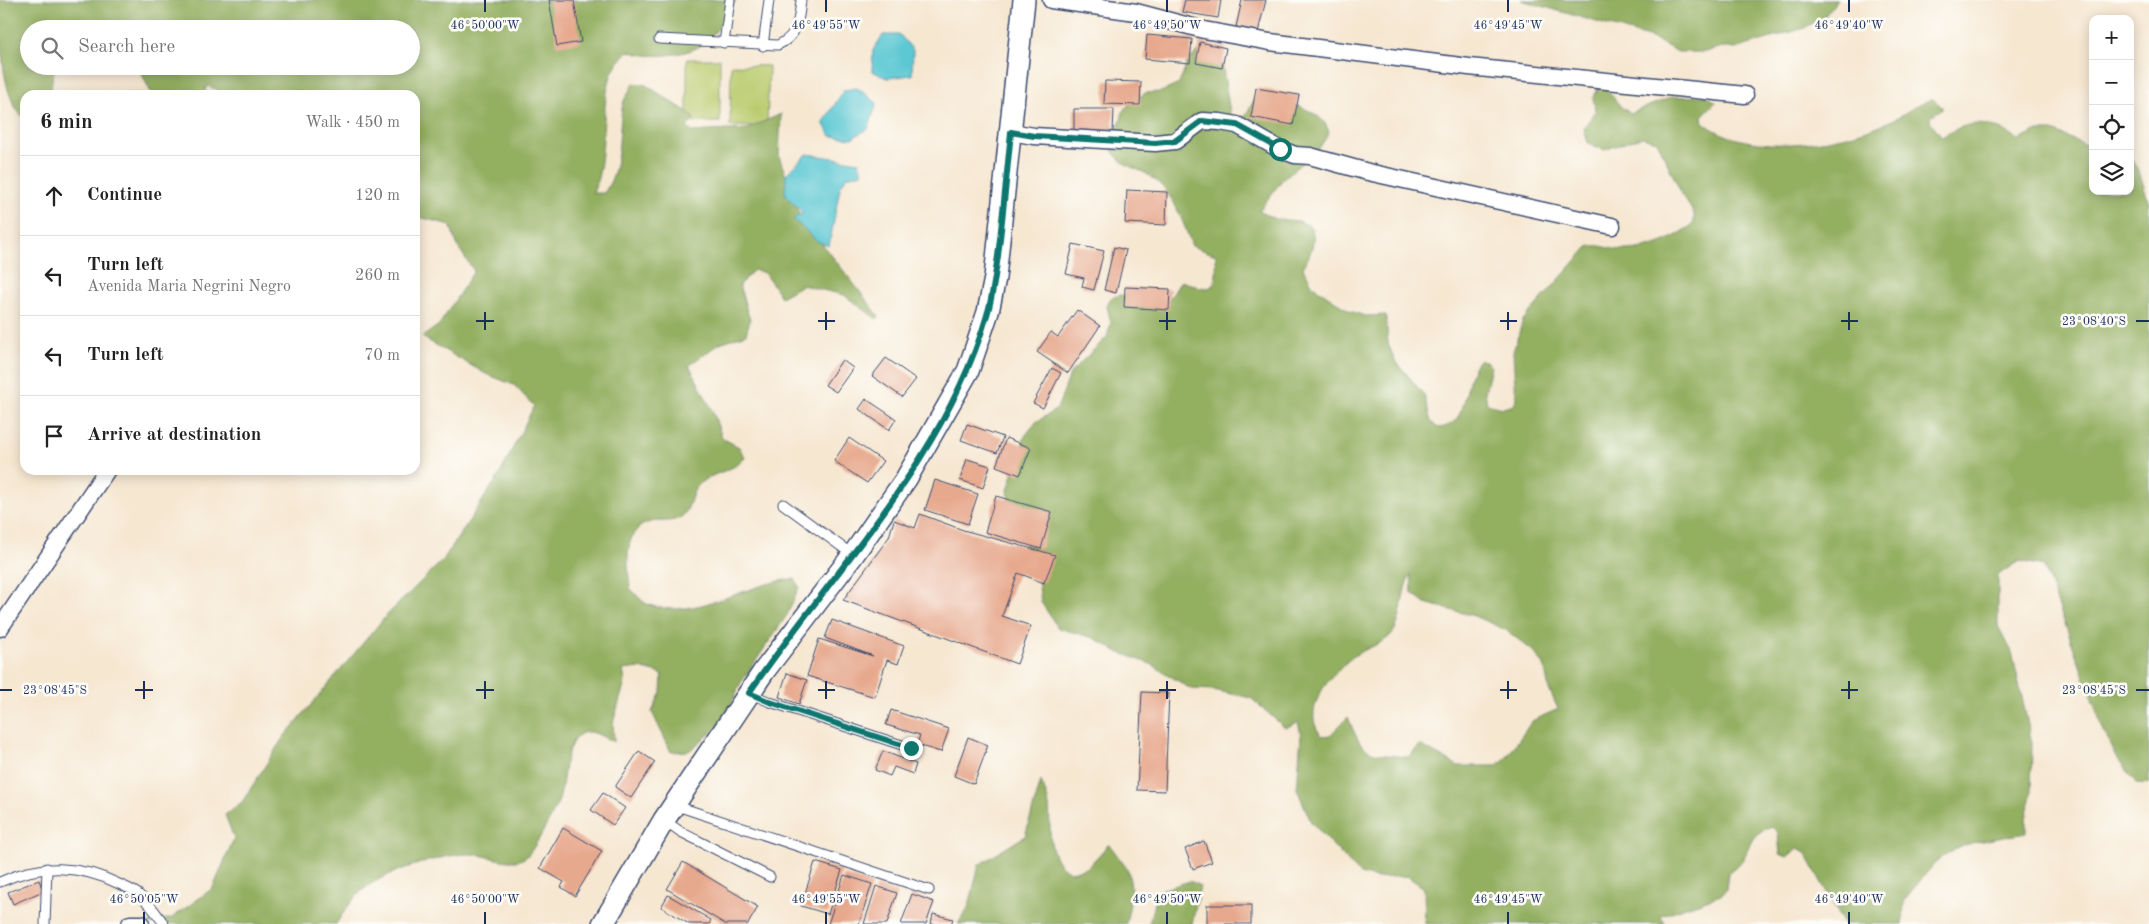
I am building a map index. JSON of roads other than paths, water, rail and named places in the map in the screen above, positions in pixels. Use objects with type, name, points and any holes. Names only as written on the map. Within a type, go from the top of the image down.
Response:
[{"type":"street","points":[[608,922],[669,812],[749,693],[853,555],[906,479],[968,371],[988,312],[995,278],[1024,0]]},
{"type":"street","points":[[1051,0],[1136,12],[1204,30],[1270,42],[1478,68],[1745,95]]},
{"type":"street","points":[[1011,132],[1034,136],[1155,143],[1175,141],[1202,121],[1220,122],[1237,125],[1280,149],[1295,155],[1310,156],[1368,172],[1612,226]]},
{"type":"street","points":[[0,628],[104,475]]},
{"type":"street","points":[[130,924],[141,924]]},
{"type":"lane","points":[[724,44],[730,0]]},
{"type":"lane","points":[[762,46],[769,0]]},
{"type":"lane","points":[[659,40],[762,46],[778,45],[792,36],[798,25],[802,0]]},
{"type":"lane","points":[[783,504],[853,555]]},
{"type":"lane","points":[[749,693],[770,702],[911,748]]},
{"type":"lane","points":[[669,812],[681,832],[770,877]]},
{"type":"lane","points":[[669,812],[929,890]]},
{"type":"lane","points":[[0,882],[10,877],[47,868],[66,868],[109,879],[138,894],[164,924]]},
{"type":"lane","points":[[45,924],[47,868]]},
{"type":"water","points":[[883,35],[900,35],[913,50],[912,75],[887,78],[872,71],[873,50]]},
{"type":"water","points":[[857,88],[877,103],[868,129],[852,138],[831,136],[823,123],[844,90]]},
{"type":"water","points":[[807,154],[859,162],[862,173],[846,177],[840,188],[829,246],[817,241],[793,219],[803,213],[785,195],[786,174]]}]
